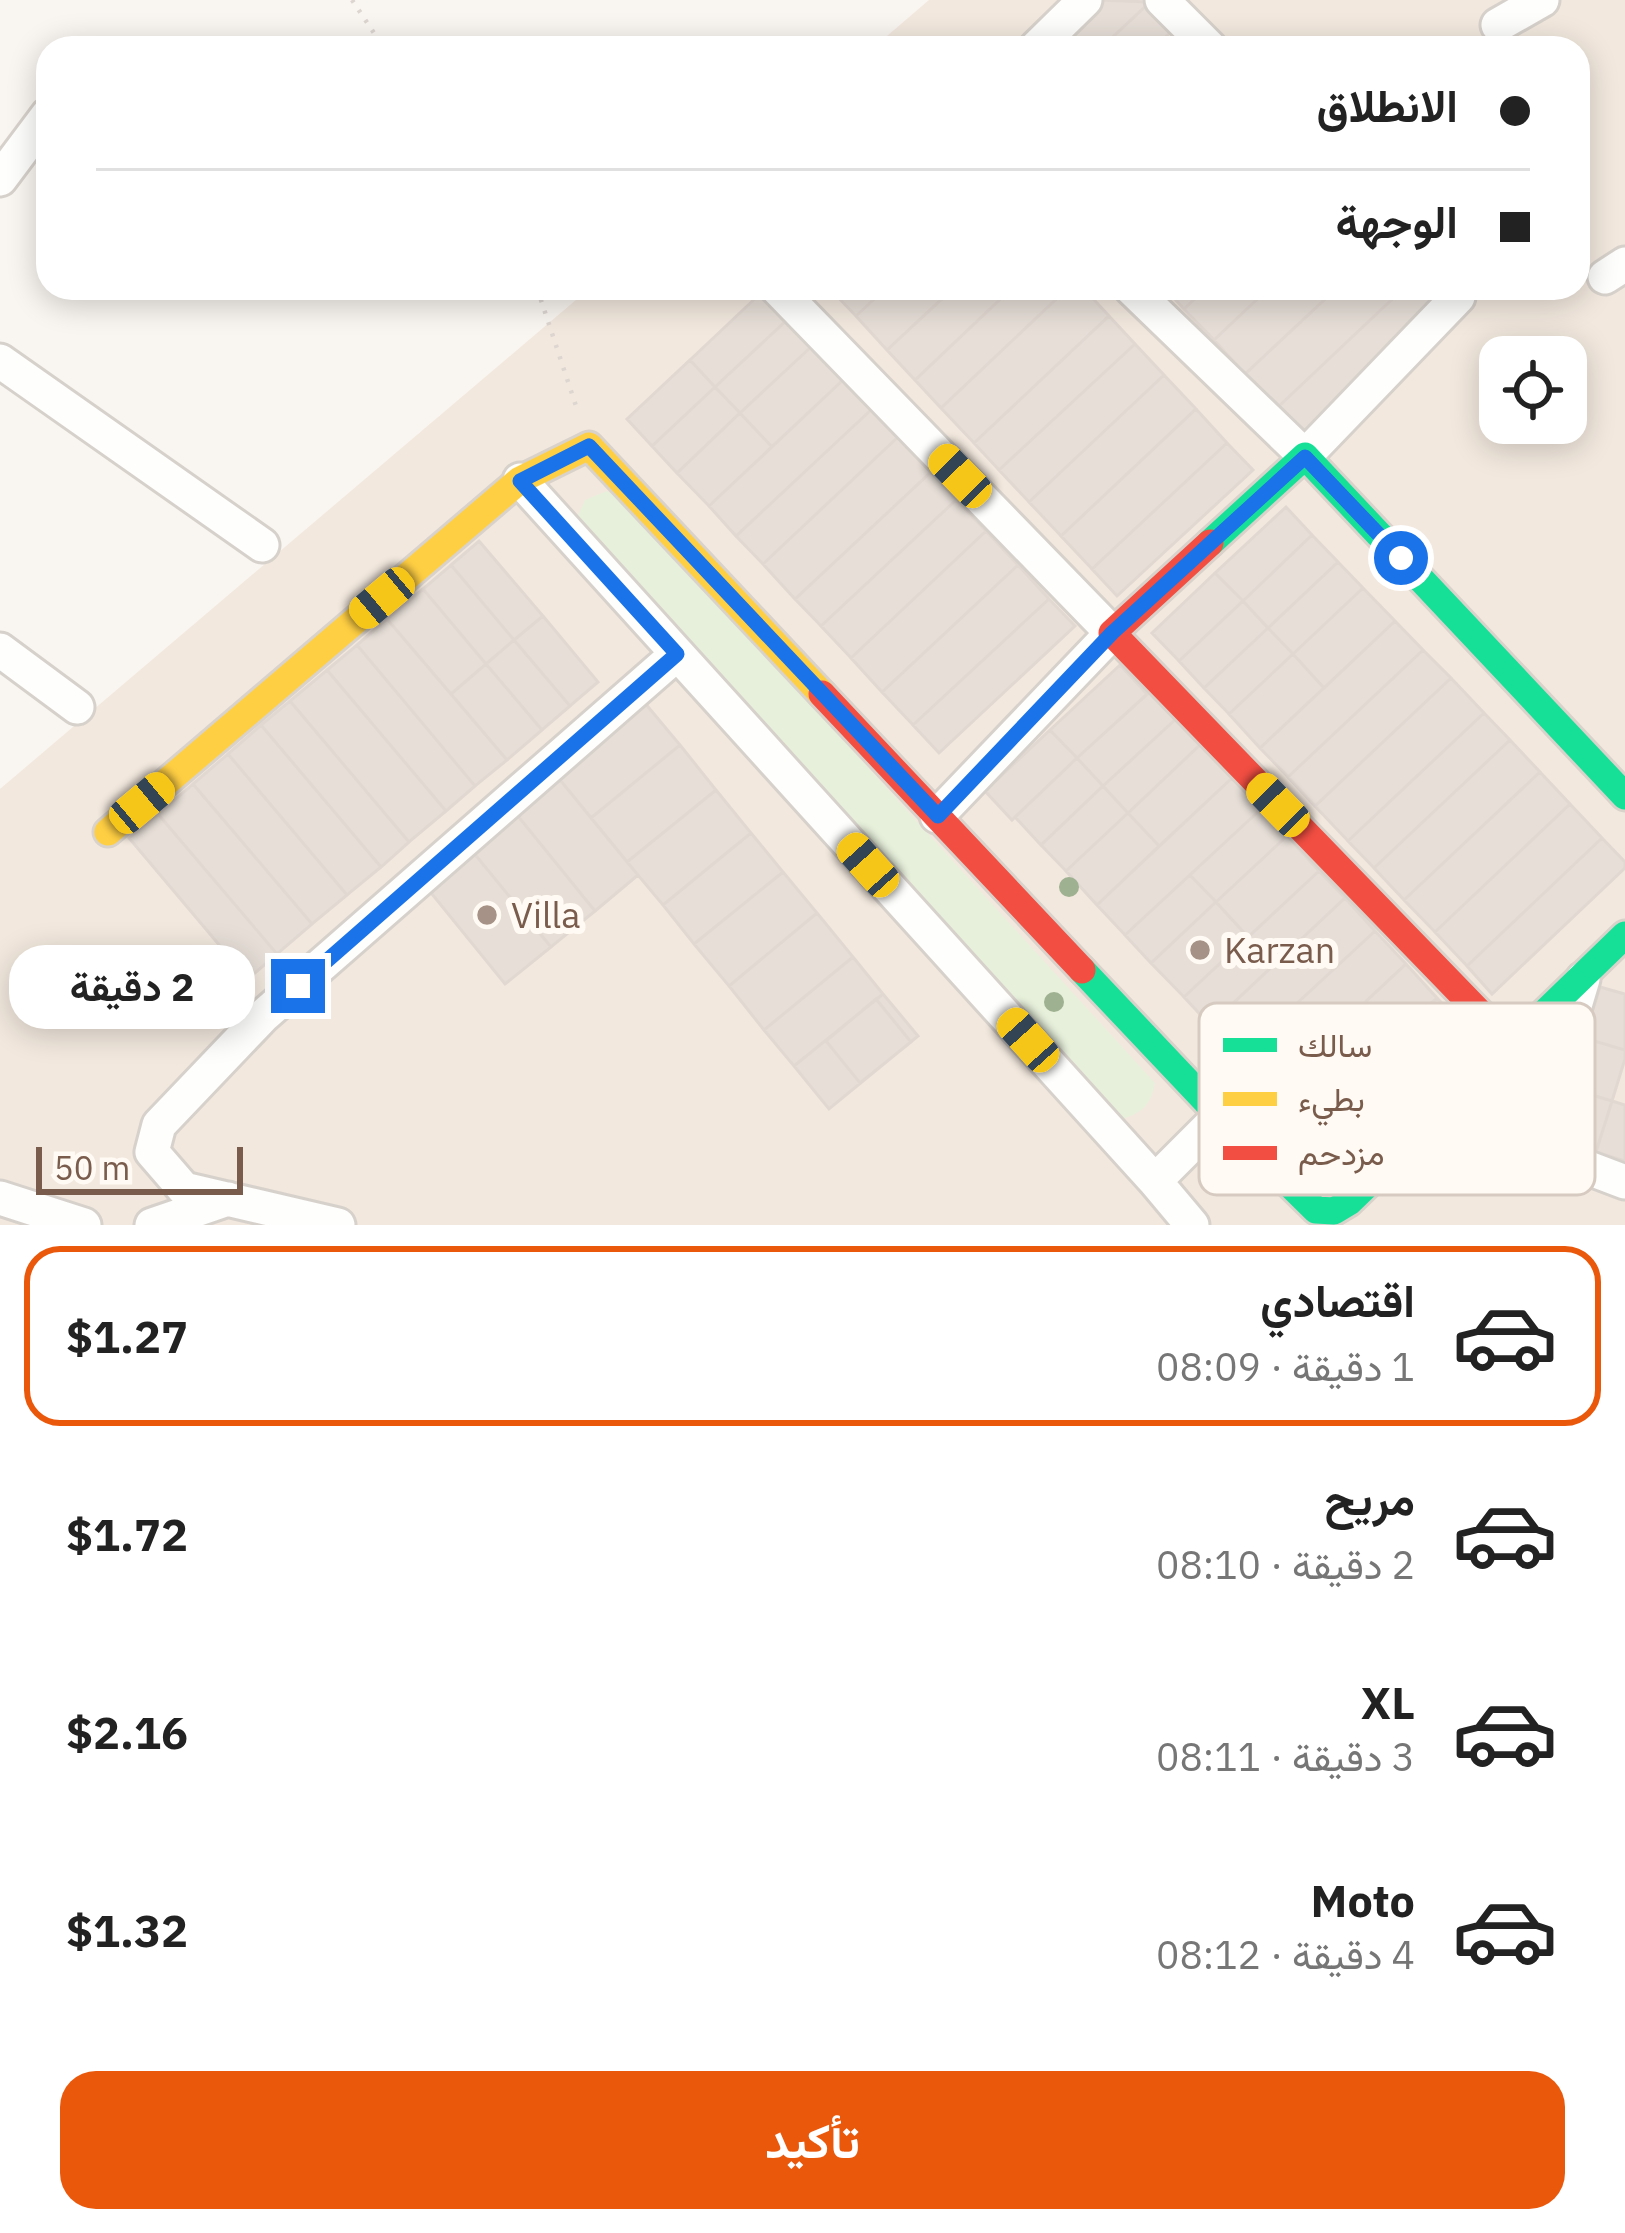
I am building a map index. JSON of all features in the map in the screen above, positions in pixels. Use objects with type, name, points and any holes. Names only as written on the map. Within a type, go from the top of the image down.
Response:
[{"type":"street","points":[[1048,36],[1085,0]]},
{"type":"street","points":[[1162,0],[1198,36]]},
{"type":"street","points":[[1498,25],[1542,0]]},
{"type":"street","points":[[0,179],[36,131]]},
{"type":"street","points":[[789,300],[1470,1003]]},
{"type":"street","points":[[1143,300],[1305,457],[1625,796]]},
{"type":"street","points":[[938,816],[1112,633],[1305,457],[1455,300]]},
{"type":"street","points":[[0,362],[262,545]]},
{"type":"street","points":[[108,832],[520,481],[589,446],[1199,1093]]},
{"type":"street","points":[[520,481],[1192,1225]]},
{"type":"street","points":[[0,650],[77,707]]},
{"type":"street","points":[[338,1225],[184,1189],[152,1152],[159,1125],[263,1016],[677,654]]},
{"type":"street","points":[[1555,1003],[1621,942]]},
{"type":"street","points":[[1576,1003],[1584,975]]},
{"type":"street","points":[[1155,1181],[1199,1136]]},
{"type":"street","points":[[1595,1171],[1625,1182]]},
{"type":"street","points":[[1299,1195],[1327,1213],[1339,1210],[1356,1195]]},
{"type":"street","points":[[0,1198],[84,1225]]},
{"type":"street","points":[[152,1225],[228,1199]]},
{"type":"path","points":[[352,0],[376,36]]},
{"type":"path","points":[[541,300],[589,446]]},
{"type":"shaded area","points":[[929,0],[1625,0],[1625,1225],[0,1225],[0,789],[576,300],[1590,300],[1590,36],[887,36]]},
{"type":"green space","points":[[607,491],[628,504],[1155,1083],[1143,1108],[1119,1120],[575,522],[585,500]]},
{"type":"building","points":[[1098,0],[1150,2],[1114,36],[1069,36]]},
{"type":"building","points":[[1150,2],[1175,28],[1167,36],[1114,36]]},
{"type":"building","points":[[754,300],[770,300],[788,319],[715,387],[690,360]]},
{"type":"building","points":[[841,300],[873,300],[856,316]]},
{"type":"building","points":[[873,300],[940,300],[887,350],[856,316]]},
{"type":"building","points":[[941,300],[999,300],[915,380],[887,350]]},
{"type":"building","points":[[999,300],[1055,300],[941,408],[915,380]]},
{"type":"building","points":[[1055,300],[1094,300],[1109,316],[974,443],[941,408]]},
{"type":"building","points":[[1193,300],[1256,300],[1214,340],[1184,309]]},
{"type":"building","points":[[1256,300],[1324,300],[1245,374],[1214,340]]},
{"type":"building","points":[[1324,300],[1391,300],[1277,408],[1245,374]]},
{"type":"building","points":[[1391,300],[1429,300],[1437,308],[1302,435],[1277,408]]},
{"type":"building","points":[[1109,316],[1135,344],[999,470],[974,443]]},
{"type":"building","points":[[788,319],[812,346],[740,413],[715,387]]},
{"type":"building","points":[[1135,344],[1164,375],[1029,502],[999,470]]},
{"type":"building","points":[[812,346],[844,379],[772,447],[740,413]]},
{"type":"building","points":[[690,360],[715,387],[652,446],[627,419]]},
{"type":"building","points":[[1164,375],[1196,409],[1061,536],[1029,502]]},
{"type":"building","points":[[844,379],[872,409],[736,536],[709,506]]},
{"type":"building","points":[[715,387],[740,413],[677,473],[652,446]]},
{"type":"building","points":[[872,409],[898,437],[763,564],[736,536]]},
{"type":"building","points":[[1196,409],[1227,443],[1092,569],[1061,536]]},
{"type":"building","points":[[740,413],[772,447],[709,506],[677,473]]},
{"type":"building","points":[[898,437],[931,472],[795,599],[763,564]]},
{"type":"building","points":[[1227,443],[1253,470],[1117,596],[1092,569]]},
{"type":"building","points":[[931,472],[956,500],[821,626],[795,599]]},
{"type":"building","points":[[956,500],[986,531],[851,658],[821,626]]},
{"type":"building","points":[[1286,507],[1312,535],[1243,601],[1215,573]]},
{"type":"building","points":[[986,531],[1018,565],[882,692],[851,658]]},
{"type":"building","points":[[1312,535],[1338,562],[1268,628],[1243,601]]},
{"type":"building","points":[[479,541],[543,616],[514,640],[451,565]]},
{"type":"building","points":[[1338,562],[1363,588],[1293,654],[1268,628]]},
{"type":"building","points":[[451,565],[514,640],[486,664],[423,589]]},
{"type":"building","points":[[1018,565],[1049,599],[913,725],[882,692]]},
{"type":"building","points":[[1215,573],[1243,601],[1179,661],[1152,633]]},
{"type":"building","points":[[1363,588],[1395,621],[1324,688],[1293,654]]},
{"type":"building","points":[[423,589],[486,664],[451,694],[387,619]]},
{"type":"building","points":[[1049,599],[1075,626],[939,753],[913,725]]},
{"type":"building","points":[[1243,601],[1268,628],[1204,688],[1179,661]]},
{"type":"building","points":[[543,616],[598,682],[570,706],[514,640]]},
{"type":"building","points":[[387,619],[507,760],[475,786],[357,645]]},
{"type":"building","points":[[1395,621],[1423,650],[1288,777],[1260,748]]},
{"type":"building","points":[[1268,628],[1293,654],[1229,714],[1204,688]]},
{"type":"building","points":[[514,640],[570,706],[542,730],[486,664]]},
{"type":"building","points":[[357,645],[475,786],[446,811],[327,670]]},
{"type":"building","points":[[1423,650],[1451,678],[1315,806],[1288,777]]},
{"type":"building","points":[[1293,654],[1324,688],[1260,748],[1229,714]]},
{"type":"building","points":[[486,664],[542,730],[507,760],[451,694]]},
{"type":"building","points":[[1120,665],[1147,694],[1077,758],[1050,730]]},
{"type":"building","points":[[327,670],[446,811],[409,842],[290,701]]},
{"type":"building","points":[[1451,678],[1484,713],[1348,841],[1315,806]]},
{"type":"building","points":[[1151,691],[1177,718],[1103,786],[1077,758]]},
{"type":"building","points":[[290,701],[409,842],[381,867],[261,725]]},
{"type":"building","name":"Villa","points":[[644,702],[680,745],[591,818],[556,775]]},
{"type":"building","points":[[1484,713],[1510,740],[1374,868],[1348,841]]},
{"type":"building","points":[[1177,718],[1201,744],[1128,813],[1103,786]]},
{"type":"building","points":[[261,725],[381,867],[347,895],[228,754]]},
{"type":"building","points":[[1050,730],[1077,758],[1012,820],[985,791]]},
{"type":"building","points":[[1510,740],[1540,772],[1404,900],[1374,868]]},
{"type":"building","points":[[1201,744],[1232,778],[1159,846],[1128,813]]},
{"type":"building","name":"Villa","points":[[680,745],[716,790],[627,862],[591,818]]},
{"type":"building","points":[[228,754],[347,895],[312,924],[193,784]]},
{"type":"building","points":[[1077,758],[1103,786],[1041,845],[1015,817]]},
{"type":"building","points":[[1540,772],[1570,804],[1435,932],[1404,900]]},
{"type":"building","name":"Villa","points":[[556,775],[638,875],[595,911],[513,810]]},
{"type":"building","points":[[1232,778],[1261,809],[1125,935],[1097,905]]},
{"type":"building","points":[[193,784],[312,924],[277,954],[158,814]]},
{"type":"building","points":[[1103,786],[1128,813],[1066,871],[1041,845]]},
{"type":"building","name":"Villa","points":[[716,790],[751,833],[663,905],[627,862]]},
{"type":"building","points":[[1570,804],[1602,838],[1467,966],[1435,932]]},
{"type":"building","points":[[1261,809],[1287,836],[1216,902],[1190,875]]},
{"type":"building","name":"Villa","points":[[513,810],[595,911],[551,947],[468,846]]},
{"type":"building","points":[[1128,813],[1159,846],[1097,905],[1066,871]]},
{"type":"building","points":[[158,814],[277,954],[248,979],[129,838]]},
{"type":"building","name":"Villa","points":[[751,833],[783,872],[694,944],[663,905]]},
{"type":"building","points":[[1287,836],[1319,871],[1248,937],[1216,902]]},
{"type":"building","points":[[1602,838],[1625,862],[1625,868],[1492,994],[1467,966]]},
{"type":"building","name":"Villa","points":[[468,846],[551,947],[505,984],[423,883]]},
{"type":"building","points":[[1319,871],[1345,898],[1233,1003],[1199,1003],[1199,1013],[1184,997]]},
{"type":"building","points":[[783,872],[817,913],[729,986],[694,944]]},
{"type":"building","points":[[1190,875],[1216,902],[1151,963],[1125,935]]},
{"type":"building","points":[[1345,898],[1375,931],[1297,1003],[1233,1003]]},
{"type":"building","name":"Karzan","points":[[1216,902],[1248,937],[1184,997],[1151,963]]},
{"type":"building","points":[[817,913],[853,957],[764,1030],[729,986]]},
{"type":"building","points":[[1375,931],[1406,964],[1364,1003],[1297,1003]]},
{"type":"building","points":[[853,957],[883,994],[794,1066],[764,1030]]},
{"type":"building","points":[[1406,964],[1437,998],[1432,1003],[1364,1003]]},
{"type":"building","points":[[1600,987],[1625,994],[1625,1050],[1595,1041]]},
{"type":"building","points":[[883,994],[918,1036],[829,1109],[794,1066]]},
{"type":"building","points":[[876,999],[911,1042],[860,1083],[826,1041]]},
{"type":"building","points":[[1595,1041],[1625,1050],[1612,1101],[1595,1096]]},
{"type":"building","points":[[1595,1096],[1612,1101],[1595,1152]]},
{"type":"building","points":[[1612,1101],[1625,1105],[1625,1161],[1596,1152]]},
{"type":"traffic: fast","points":[[1210,543],[1305,456],[1625,796]]},
{"type":"traffic: fast","points":[[1555,1003],[1625,935]]},
{"type":"traffic: fast","points":[[1082,970],[1199,1094]]},
{"type":"traffic: fast","points":[[1301,1195],[1316,1210],[1334,1211],[1356,1195]]},
{"type":"traffic: slow","points":[[108,832],[520,480],[589,446],[822,694]]},
{"type":"traffic: jam","points":[[1210,543],[1112,633],[1470,1003]]},
{"type":"traffic: jam","points":[[822,694],[1082,970]]},
{"type":"place","name":"Villa","points":[[487,915]]},
{"type":"place","name":"Karzan","points":[[1200,950]]},
{"type":"route","points":[[298,986],[677,654],[520,481],[589,446],[938,816],[1112,633],[1305,457],[1401,558]]}]
